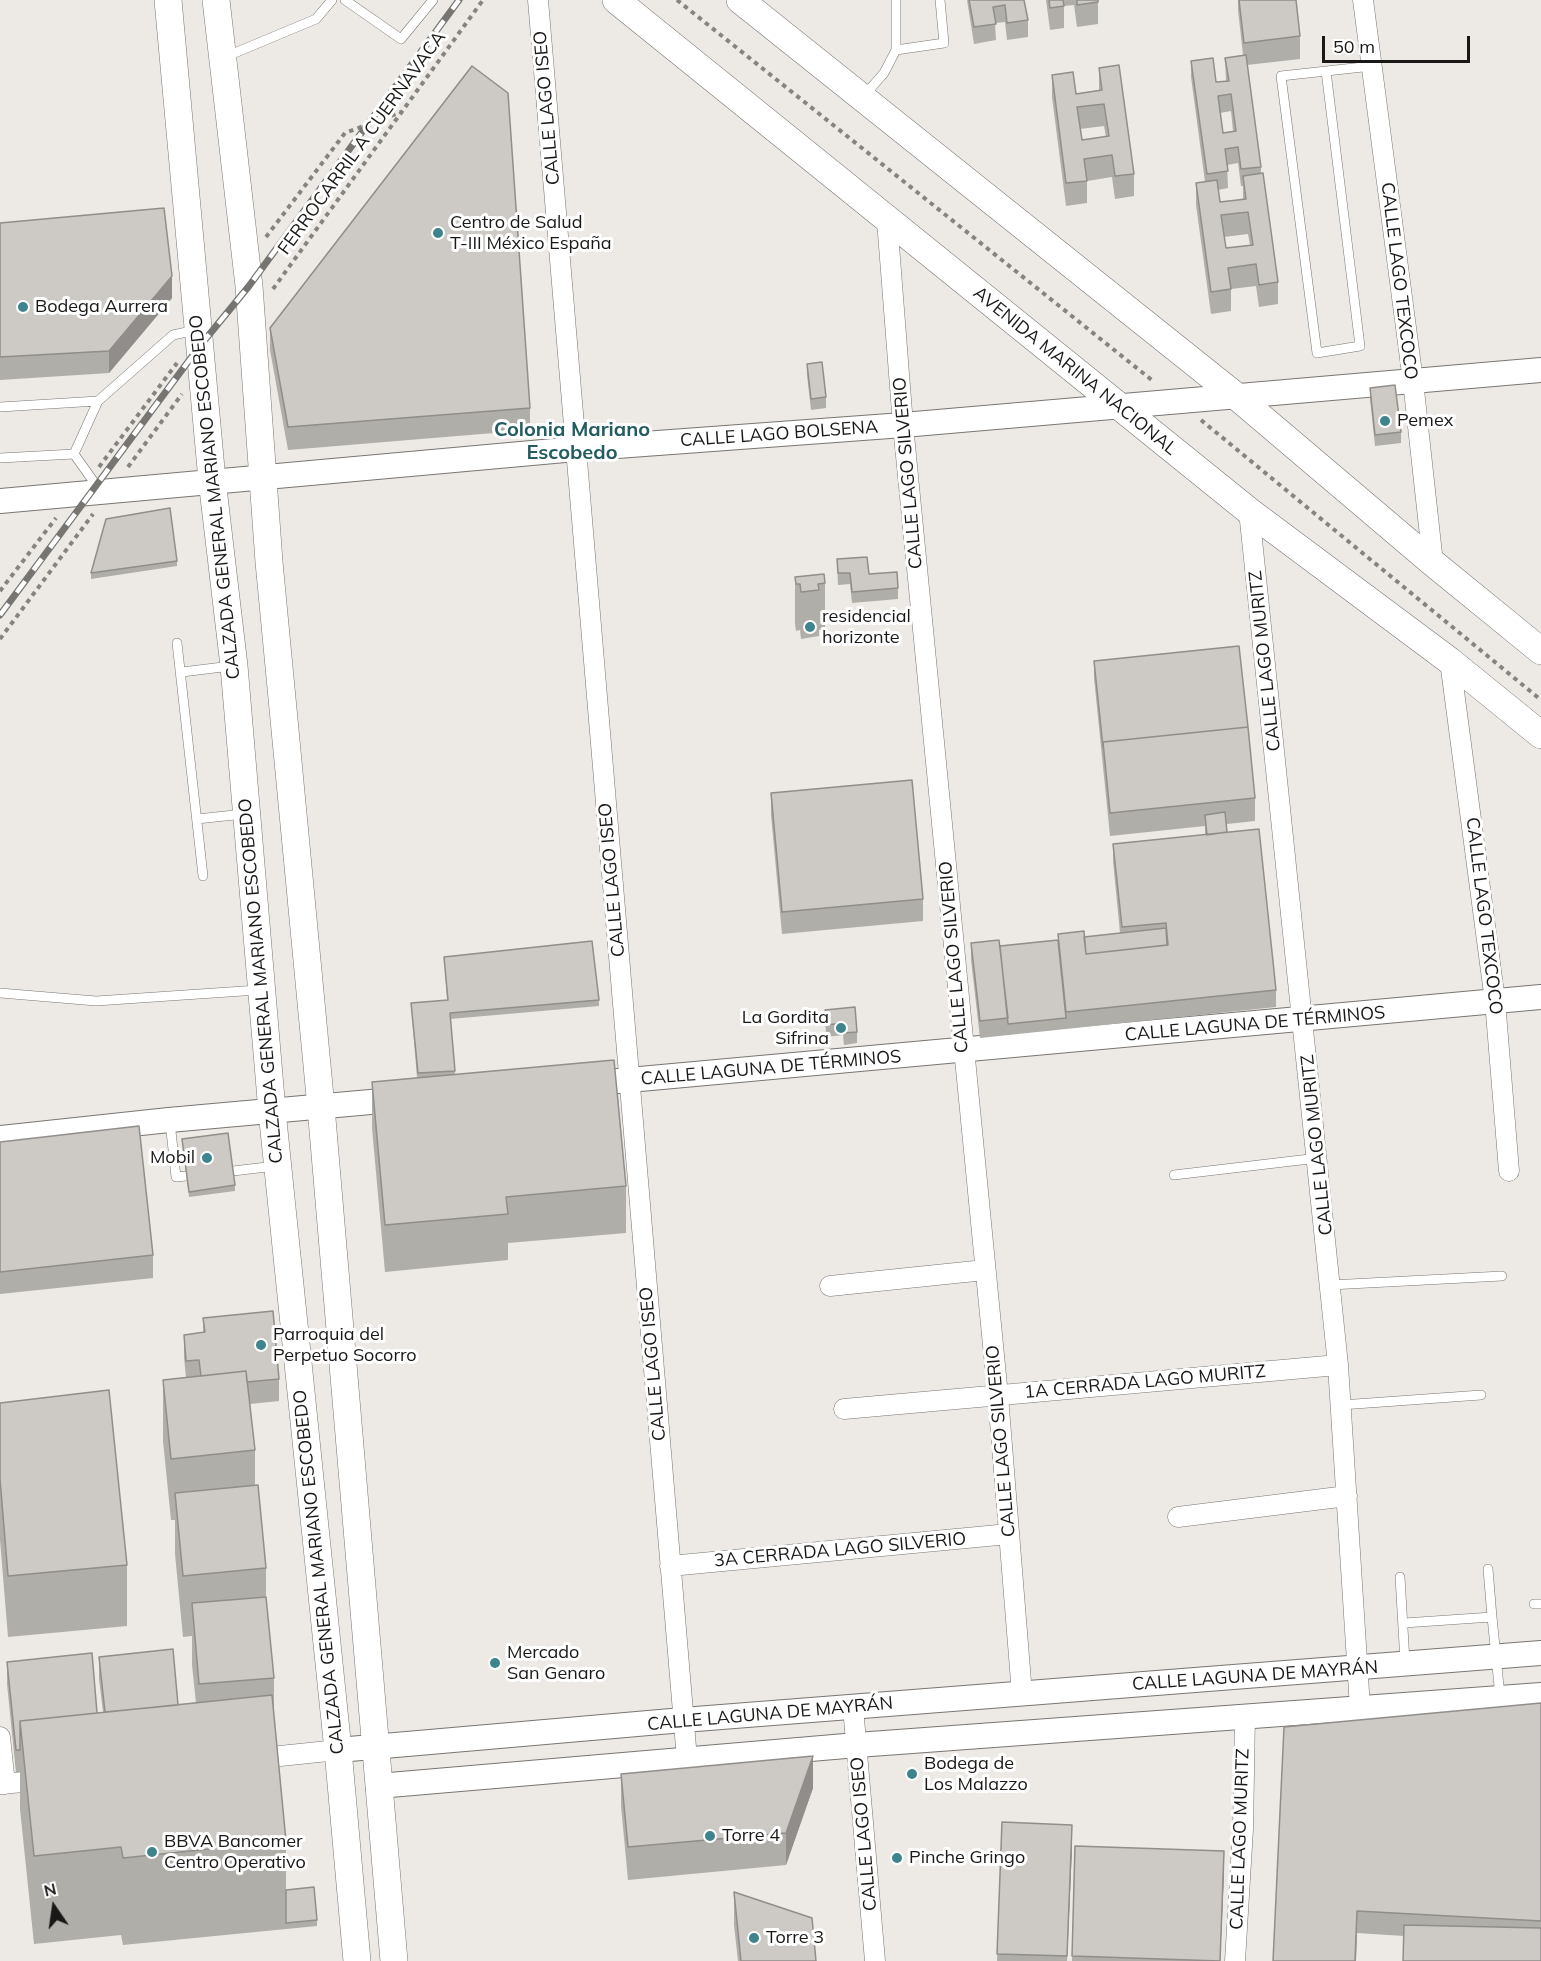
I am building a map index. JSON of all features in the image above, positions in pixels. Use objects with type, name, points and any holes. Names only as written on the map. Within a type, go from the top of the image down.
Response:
[{"type":"main road","name":"CALZADA GENERAL MARIANO ESCOBEDO","points":[[168,0],[197,329],[234,666],[272,1111],[338,1750],[357,1961]]},
{"type":"main road","name":"CALZADA GENERAL MARIANO ESCOBEDO","points":[[216,0],[249,286],[262,476],[321,1107],[394,1961]]},
{"type":"main road","name":"AVENIDA MARINA NACIONAL","points":[[616,0],[1249,511],[1450,661],[1541,735]]},
{"type":"main road","points":[[740,0],[1236,396],[1541,651]]},
{"type":"street","name":"CALLE LAGO ISEO","points":[[538,0],[687,1759]]},
{"type":"street","name":"CALLE LAGO TEXCOCO","points":[[1363,0],[1413,381],[1433,563]]},
{"type":"street","name":"CALLE LAGO SILVERIO","points":[[887,220],[903,425],[998,1396],[1022,1694]]},
{"type":"street","name":"CALLE LAGO BOLSENA","points":[[0,501],[116,483],[212,480],[576,449],[903,425],[1541,370]]},
{"type":"street","name":"CALLE LAGO MURITZ","points":[[1249,511],[1304,1019],[1338,1365],[1360,1708]]},
{"type":"street","name":"CALLE LAGO TEXCOCO","points":[[1450,661],[1496,1001],[1509,1171]]},
{"type":"street","name":"CALLE LAGUNA DE TÉRMINOS","points":[[559,1086],[963,1052],[1541,997]]},
{"type":"street","points":[[0,1138],[169,1120],[428,1097]]},
{"type":"street","points":[[830,1286],[985,1270]]},
{"type":"street","name":"1A CERRADA LAGO MURITZ","points":[[844,1409],[1338,1365]]},
{"type":"street","points":[[1178,1517],[1347,1496]]},
{"type":"street","name":"3A CERRADA LAGO SILVERIO","points":[[670,1566],[1009,1534]]},
{"type":"street","name":"CALLE LAGUNA DE MAYRÁN","points":[[231,1761],[683,1720],[1541,1653]]},
{"type":"street","name":"CALLE LAGUNA DE MAYRÁN","points":[[378,1786],[857,1745],[1541,1695]]},
{"type":"street","name":"CALLE LAGO ISEO","points":[[853,1707],[875,1961]]},
{"type":"street","name":"CALLE LAGO MURITZ","points":[[1235,1961],[1245,1716]]},
{"type":"street","points":[[568,1730],[571,1769]]},
{"type":"street","points":[[0,1737],[2,1784],[64,1778]]},
{"type":"lane","points":[[222,58],[316,19],[332,0]]},
{"type":"lane","points":[[345,0],[401,39],[433,0]]},
{"type":"lane","points":[[862,98],[884,73],[896,50],[896,0]]},
{"type":"lane","points":[[896,50],[944,43],[940,0]]},
{"type":"lane","points":[[1326,71],[1360,346],[1317,353],[1281,76],[1326,71],[1371,66]]},
{"type":"lane","points":[[74,454],[99,401],[173,335],[197,329]]},
{"type":"lane","points":[[0,407],[99,401]]},
{"type":"lane","points":[[74,454],[96,485],[116,483]]},
{"type":"lane","points":[[0,458],[74,454]]},
{"type":"lane","points":[[177,643],[203,876]]},
{"type":"lane","points":[[182,672],[234,666]]},
{"type":"lane","points":[[197,819],[247,813]]},
{"type":"lane","points":[[0,993],[96,1001],[262,990]]},
{"type":"lane","points":[[169,1120],[176,1177],[186,1176]]},
{"type":"lane","points":[[1174,1175],[1318,1158]]},
{"type":"lane","points":[[233,1171],[278,1166]]},
{"type":"lane","points":[[1330,1286],[1502,1276]]},
{"type":"lane","points":[[1341,1405],[1481,1395]]},
{"type":"lane","points":[[1488,1569],[1500,1698]]},
{"type":"lane","points":[[1400,1577],[1405,1664]]},
{"type":"lane","points":[[1404,1623],[1492,1617]]},
{"type":"path","name":"FERROCARRIL A CUERNAVACA","points":[[270,292],[483,0]]},
{"type":"path","points":[[677,0],[1177,400],[1541,700]]},
{"type":"path","points":[[260,245],[345,132],[402,112]]},
{"type":"path","points":[[116,483],[188,386]]},
{"type":"path","points":[[0,639],[93,513]]},
{"type":"building","points":[[969,0],[1024,0],[1028,20],[1007,23],[1005,5],[993,7],[996,24],[974,27]]},
{"type":"building","points":[[1049,0],[1063,0],[1064,6],[1050,8]]},
{"type":"building","points":[[1077,0],[1098,0],[1098,2],[1077,5]]},
{"type":"building","points":[[1239,0],[1296,0],[1300,36],[1244,43]]},
{"type":"building","points":[[1246,55],[1261,167],[1241,169],[1238,147],[1225,149],[1228,171],[1207,174],[1191,61],[1213,58],[1216,82],[1229,81],[1225,58]],"holes":[[[1231,94],[1236,131],[1223,133],[1218,96]]]},
{"type":"building","points":[[1119,65],[1134,174],[1115,176],[1112,155],[1084,159],[1087,181],[1066,183],[1052,75],[1073,72],[1076,94],[1102,90],[1099,68]],"holes":[[[1104,104],[1109,136],[1082,140],[1077,107]]]},
{"type":"building","name":"Centro de Salud T-III México España","points":[[472,66],[508,93],[530,408],[288,427],[270,328]]},
{"type":"building","points":[[1263,173],[1278,282],[1259,285],[1256,264],[1228,268],[1231,289],[1211,292],[1196,183],[1217,180],[1220,202],[1246,199],[1243,176]],"holes":[[[1248,212],[1253,245],[1226,248],[1221,215]]]},
{"type":"building","points":[[164,208],[172,276],[109,351],[0,357],[0,223]]},
{"type":"building","points":[[822,362],[826,397],[811,399],[807,364]]},
{"type":"building","name":"Pemex","points":[[1395,385],[1401,432],[1375,435],[1370,388]]},
{"type":"building","points":[[170,508],[177,561],[91,573],[106,519]]},
{"type":"building","points":[[867,557],[869,574],[897,572],[898,588],[852,592],[850,573],[838,573],[837,559]]},
{"type":"building","points":[[824,574],[825,583],[818,584],[819,590],[801,592],[800,584],[796,584],[795,577]]},
{"type":"building","points":[[1239,646],[1248,727],[1103,742],[1103,747],[1094,661]]},
{"type":"building","points":[[1248,727],[1255,798],[1110,813],[1103,742]]},
{"type":"building","points":[[912,780],[923,899],[782,912],[771,793]]},
{"type":"building","points":[[1225,812],[1227,832],[1207,835],[1205,815]]},
{"type":"building","points":[[1259,829],[1276,990],[1066,1012],[1058,934],[1084,931],[1086,954],[1168,945],[1166,923],[1122,927],[1113,844]]},
{"type":"building","points":[[1166,928],[1167,945],[1086,954],[1084,937]]},
{"type":"building","points":[[999,940],[1008,1018],[980,1021],[971,943]]},
{"type":"building","points":[[1058,940],[1066,1018],[1008,1024],[1000,946]]},
{"type":"building","points":[[592,941],[599,1000],[450,1013],[455,1071],[418,1073],[411,1003],[448,1000],[444,957]]},
{"type":"building","points":[[855,1007],[857,1032],[844,1033],[843,1023],[826,1025],[825,1010]]},
{"type":"building","points":[[614,1060],[626,1186],[506,1197],[508,1214],[385,1225],[372,1082]]},
{"type":"building","points":[[139,1126],[153,1255],[0,1272],[0,1142]]},
{"type":"building","name":"Mobil","points":[[228,1133],[235,1185],[189,1192],[182,1139]]},
{"type":"building","points":[[273,1311],[279,1379],[247,1382],[246,1371],[201,1376],[199,1360],[186,1361],[184,1335],[205,1332],[203,1318]]},
{"type":"building","points":[[246,1371],[255,1450],[171,1459],[163,1380]]},
{"type":"building","points":[[109,1390],[127,1565],[8,1576],[0,1479],[0,1403]]},
{"type":"building","points":[[258,1485],[266,1568],[183,1576],[175,1493]]},
{"type":"building","points":[[266,1597],[274,1678],[199,1684],[192,1603]]},
{"type":"building","points":[[173,1649],[178,1705],[105,1712],[99,1657]]},
{"type":"building","points":[[92,1653],[97,1713],[20,1721],[20,1750],[16,1750],[7,1662]]},
{"type":"building","points":[[272,1695],[286,1841],[123,1858],[121,1847],[34,1856],[20,1721]]},
{"type":"building","points":[[1541,1703],[1541,1921],[1357,1911],[1355,1961],[1273,1961],[1284,1727]]},
{"type":"building","points":[[813,1756],[786,1833],[628,1847],[621,1774]]},
{"type":"building","points":[[1002,1822],[1072,1825],[1067,1956],[997,1954]]},
{"type":"building","points":[[1075,1846],[1224,1851],[1220,1961],[1072,1956]]},
{"type":"building","points":[[314,1887],[317,1920],[286,1923],[286,1890]]},
{"type":"building","points":[[734,1892],[812,1918],[816,1961],[741,1961]]},
{"type":"building","points":[[1404,1925],[1541,1928],[1541,1961],[1403,1961]]},
{"type":"railway","points":[[0,615],[199,347],[249,286],[459,0]]},
{"type":"place","name":"Centro de Salud T-III México España","points":[[438,233]]},
{"type":"place","name":"Bodega Aurrera","points":[[23,307]]},
{"type":"place","name":"Pemex","points":[[1385,421]]},
{"type":"place","name":"residencial horizonte","points":[[810,627]]},
{"type":"place","name":"La Gordita Sifrina","points":[[841,1028]]},
{"type":"place","name":"Mobil","points":[[207,1158]]},
{"type":"place","name":"Parroquia del Perpetuo Socorro","points":[[261,1345]]},
{"type":"place","name":"Mercado San Genaro","points":[[495,1663]]},
{"type":"place","name":"Bodega de Los Malazzo","points":[[912,1774]]},
{"type":"place","name":"Torre 4","points":[[710,1836]]},
{"type":"place","name":"BBVA Bancomer Centro Operativo","points":[[152,1852]]},
{"type":"place","name":"Pinche Gringo","points":[[897,1858]]},
{"type":"place","name":"Torre 3","points":[[754,1938]]},
{"type":"district","name":"Colonia Mariano Escobedo","points":[[572,442]]}]
